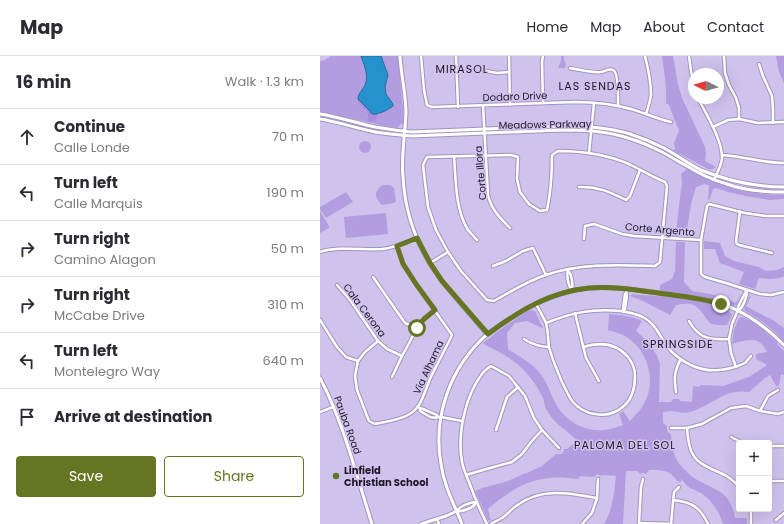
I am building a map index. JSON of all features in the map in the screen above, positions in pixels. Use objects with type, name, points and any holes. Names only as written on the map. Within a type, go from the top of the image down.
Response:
[{"type":"main road","points":[[400,56],[405,102],[403,186],[408,212],[417,238],[430,263],[442,281],[488,334]]},
{"type":"main road","name":"Meadows Parkway","points":[[320,114],[374,127],[412,132],[561,126],[591,128],[629,138],[662,152],[714,180],[726,184],[744,189],[784,192]]},
{"type":"main road","name":"Meadows Parkway","points":[[320,119],[373,131],[404,136],[485,134],[601,127],[630,134],[664,148],[701,170],[728,180],[739,183],[784,188]]},
{"type":"main road","points":[[462,524],[447,490],[440,463],[439,417],[445,398],[466,357],[488,334],[522,310],[553,296],[590,288],[607,288],[708,300],[738,310],[751,317],[765,327],[784,345]]},
{"type":"main road","name":"Pauba Road","points":[[320,378],[334,406],[346,437],[372,524]]},
{"type":"main road","points":[[421,524],[457,511]]},
{"type":"street","name":"Dodaro Drive","points":[[421,56],[427,105],[432,108],[510,104],[575,102],[594,103],[618,106],[670,122]]},
{"type":"street","points":[[456,56],[458,107]]},
{"type":"street","points":[[508,56],[510,104]]},
{"type":"street","points":[[543,56],[543,103]]},
{"type":"street","points":[[645,56],[650,95],[646,114]]},
{"type":"street","points":[[689,56],[691,68]]},
{"type":"street","points":[[724,56],[729,85],[736,98],[739,108],[739,120]]},
{"type":"street","points":[[759,64],[772,96],[773,123]]},
{"type":"street","points":[[570,68],[596,72],[610,69],[616,72],[618,106]]},
{"type":"street","points":[[486,71],[497,73],[509,72]]},
{"type":"street","points":[[589,153],[594,103]]},
{"type":"street","points":[[701,104],[720,143],[722,155],[721,163],[714,180]]},
{"type":"street","name":"Corte Illora","points":[[483,106],[489,200],[493,209],[510,228]]},
{"type":"street","points":[[712,127],[728,120],[758,123],[784,122]]},
{"type":"street","points":[[558,152],[589,153],[604,156],[620,161],[665,182],[667,186],[660,262],[655,266],[592,266],[568,269],[546,275],[518,287],[494,301],[487,300],[461,271],[448,252],[436,230],[428,207],[423,164],[427,157],[486,155],[511,155],[518,157],[517,179],[520,192],[528,204],[540,211],[547,210],[552,171],[552,155],[558,152]]},
{"type":"street","points":[[722,155],[784,163]]},
{"type":"street","points":[[454,156],[456,192],[462,216],[468,230],[477,240]]},
{"type":"street","points":[[579,187],[590,186],[602,189],[626,200],[630,196],[640,170]]},
{"type":"street","points":[[784,216],[766,216],[740,212],[709,204],[706,206],[701,240],[701,274],[705,277],[764,295],[784,292]]},
{"type":"street","points":[[740,212],[736,241],[737,244],[772,253]]},
{"type":"street","name":"Corte Argento","points":[[584,239],[585,226],[594,224],[622,234],[701,240]]},
{"type":"street","points":[[320,252],[338,249],[383,249],[397,246],[417,238]]},
{"type":"street","points":[[392,377],[417,328],[424,319],[435,310],[403,264],[397,246]]},
{"type":"street","points":[[493,266],[506,261],[523,251],[533,248],[546,275]]},
{"type":"street","points":[[430,263],[448,252]]},
{"type":"street","points":[[568,269],[573,287],[572,291]]},
{"type":"street","points":[[373,277],[405,323],[417,328]]},
{"type":"street","name":"Cala Cerona","points":[[337,285],[350,300],[378,341],[387,349],[402,356]]},
{"type":"street","points":[[736,367],[728,338],[738,310],[741,308],[747,296],[747,290]]},
{"type":"street","points":[[624,311],[626,291]]},
{"type":"street","points":[[536,304],[546,323],[549,347],[553,361],[572,401],[582,410],[591,414],[602,415],[613,413],[624,406],[631,398],[635,385],[635,371],[624,352],[615,347],[607,344],[583,347]]},
{"type":"street","name":"Via Alhama","points":[[358,361],[355,376],[357,390],[369,421],[375,424],[392,421],[408,415],[419,407],[429,380],[452,335],[435,310]]},
{"type":"street","points":[[546,323],[576,313],[598,310],[624,311],[639,315],[651,322],[672,351],[689,365],[703,370],[722,371],[736,367],[744,363],[752,356]]},
{"type":"street","points":[[576,313],[586,358],[598,381]]},
{"type":"street","points":[[320,320],[337,347],[346,357],[358,361],[365,352],[378,341]]},
{"type":"street","points":[[689,321],[694,329],[702,336],[715,340],[728,338]]},
{"type":"street","points":[[524,339],[539,346],[549,347]]},
{"type":"street","points":[[676,392],[674,379],[676,367],[681,359]]},
{"type":"street","points":[[487,524],[466,475],[462,463],[460,445],[462,421],[467,403],[482,374],[491,366],[509,376],[525,396],[534,418],[542,430],[559,448]]},
{"type":"street","points":[[496,430],[507,397],[518,387]]},
{"type":"street","points":[[760,411],[768,396],[778,390]]},
{"type":"street","points":[[320,412],[334,406]]},
{"type":"street","points":[[671,428],[687,428],[702,424],[731,408],[746,406],[760,411],[778,414],[784,412]]},
{"type":"street","points":[[419,407],[439,417],[462,421]]},
{"type":"street","points":[[687,428],[691,450],[697,460],[709,468],[725,474],[736,482]]},
{"type":"street","points":[[466,475],[512,462],[522,454],[542,430]]},
{"type":"street","points":[[731,437],[736,440]]},
{"type":"street","points":[[772,446],[784,446]]},
{"type":"street","points":[[582,524],[592,513],[597,498],[598,479]]},
{"type":"street","points":[[643,480],[641,488],[639,523],[671,524],[674,492],[679,487]]},
{"type":"street","points":[[772,481],[784,481]]},
{"type":"street","points":[[491,524],[502,518],[516,505],[530,498],[543,494],[555,492],[597,498]]},
{"type":"street","points":[[673,500],[683,501],[694,505],[704,515],[708,524]]},
{"type":"street","points":[[457,511],[459,508],[473,502],[477,502]]},
{"type":"street","points":[[750,512],[751,524]]},
{"type":"street","points":[[776,520],[784,513]]},
{"type":"street","points":[[437,519],[439,524]]},
{"type":"shaded area","points":[[331,56],[361,56],[365,68],[366,79],[358,102],[367,112],[367,119],[377,117],[377,114],[393,106],[386,94],[385,87],[388,75],[381,56],[398,56],[403,124],[401,124],[398,128],[320,112],[320,61]]},
{"type":"shaded area","points":[[561,56],[564,56],[566,64],[565,68],[558,68],[561,61]]},
{"type":"shaded area","points":[[662,56],[673,56],[678,85],[683,100],[705,147],[705,161],[716,167],[713,169],[710,170],[674,151],[674,143],[679,131],[669,105],[666,103],[666,85]]},
{"type":"shaded area","points":[[776,56],[784,56],[784,83],[779,72]]},
{"type":"shaded area","points":[[358,99],[372,114],[377,114],[376,120],[370,122],[367,119],[368,114],[358,102]]},
{"type":"shaded area","points":[[365,141],[369,143],[371,147],[369,151],[365,153],[361,151],[359,147],[361,143]]},
{"type":"shaded area","points":[[687,169],[710,180],[734,188],[771,195],[784,195],[784,199],[769,200],[728,192],[716,188],[713,189],[710,199],[708,200],[709,185],[704,184],[696,187],[691,204],[686,236],[667,236],[665,234],[666,232],[676,233],[682,183],[681,174]]},
{"type":"shaded area","points":[[383,185],[390,185],[394,188],[396,201],[394,203],[382,205],[377,199],[376,192]]},
{"type":"shaded area","points":[[346,192],[353,202],[326,218],[320,207]]},
{"type":"shaded area","points":[[320,211],[329,228],[320,233]]},
{"type":"shaded area","points":[[386,213],[388,234],[346,238],[344,217]]},
{"type":"shaded area","points":[[704,241],[720,243],[725,256],[734,261],[759,267],[766,271],[777,270],[784,267],[784,276],[775,279],[759,278],[755,289],[739,284],[744,272],[720,263],[715,249],[704,249]]},
{"type":"shaded area","points":[[676,242],[685,242],[684,282],[692,291],[725,298],[736,303],[741,293],[737,304],[734,306],[688,294],[660,291],[660,285],[672,279],[675,271]]},
{"type":"shaded area","points":[[632,294],[702,301],[727,309],[732,315],[727,325],[715,325],[709,322],[694,305],[676,305],[670,315],[630,296]]},
{"type":"shaded area","points":[[751,296],[746,306],[770,318],[784,328],[784,342],[756,317],[745,311],[744,307]]},
{"type":"shaded area","points":[[529,310],[535,311],[543,328],[527,321],[515,323],[507,333],[508,349],[539,372],[546,382],[556,404],[565,416],[571,421],[590,429],[605,430],[623,425],[619,414],[623,411],[630,421],[642,407],[647,398],[649,389],[649,370],[642,352],[636,344],[628,338],[608,330],[609,314],[622,315],[642,321],[636,331],[651,346],[659,359],[659,402],[671,402],[673,399],[679,399],[680,401],[692,402],[693,386],[723,386],[749,377],[767,365],[756,359],[756,354],[767,352],[760,343],[748,340],[732,344],[734,330],[739,318],[742,317],[748,320],[749,319],[777,342],[777,344],[784,351],[784,375],[781,374],[779,386],[776,386],[770,375],[749,392],[733,392],[691,412],[663,412],[663,423],[667,426],[667,431],[671,435],[673,452],[676,459],[693,477],[722,493],[728,499],[735,518],[747,518],[747,524],[723,524],[715,507],[706,497],[690,488],[681,479],[681,482],[677,481],[668,472],[657,470],[649,470],[646,474],[640,474],[638,471],[626,471],[623,524],[604,524],[607,519],[614,495],[616,476],[602,476],[597,474],[594,477],[580,476],[578,479],[541,479],[524,484],[488,509],[491,521],[488,520],[475,491],[508,481],[542,466],[556,454],[562,454],[564,449],[567,449],[577,441],[552,418],[545,407],[543,398],[537,387],[525,371],[511,359],[483,343]]},
{"type":"water","points":[[361,56],[381,56],[388,75],[385,87],[386,94],[393,104],[393,106],[386,111],[372,114],[358,99],[366,81],[366,70]]},
{"type":"place","name":"Linfield Christian School","points":[[336,476]]},
{"type":"district","name":"MIRASOL","points":[[462,69]]},
{"type":"district","name":"LAS SENDAS","points":[[595,86]]},
{"type":"district","name":"SPRINGSIDE","points":[[678,344]]},
{"type":"district","name":"PALOMA DEL SOL","points":[[625,445]]},
{"type":"route","points":[[417,328],[424,319],[435,310],[403,264],[397,246],[417,238],[430,263],[442,281],[488,334],[522,310],[553,296],[590,288],[648,292],[708,300],[721,304]]}]
